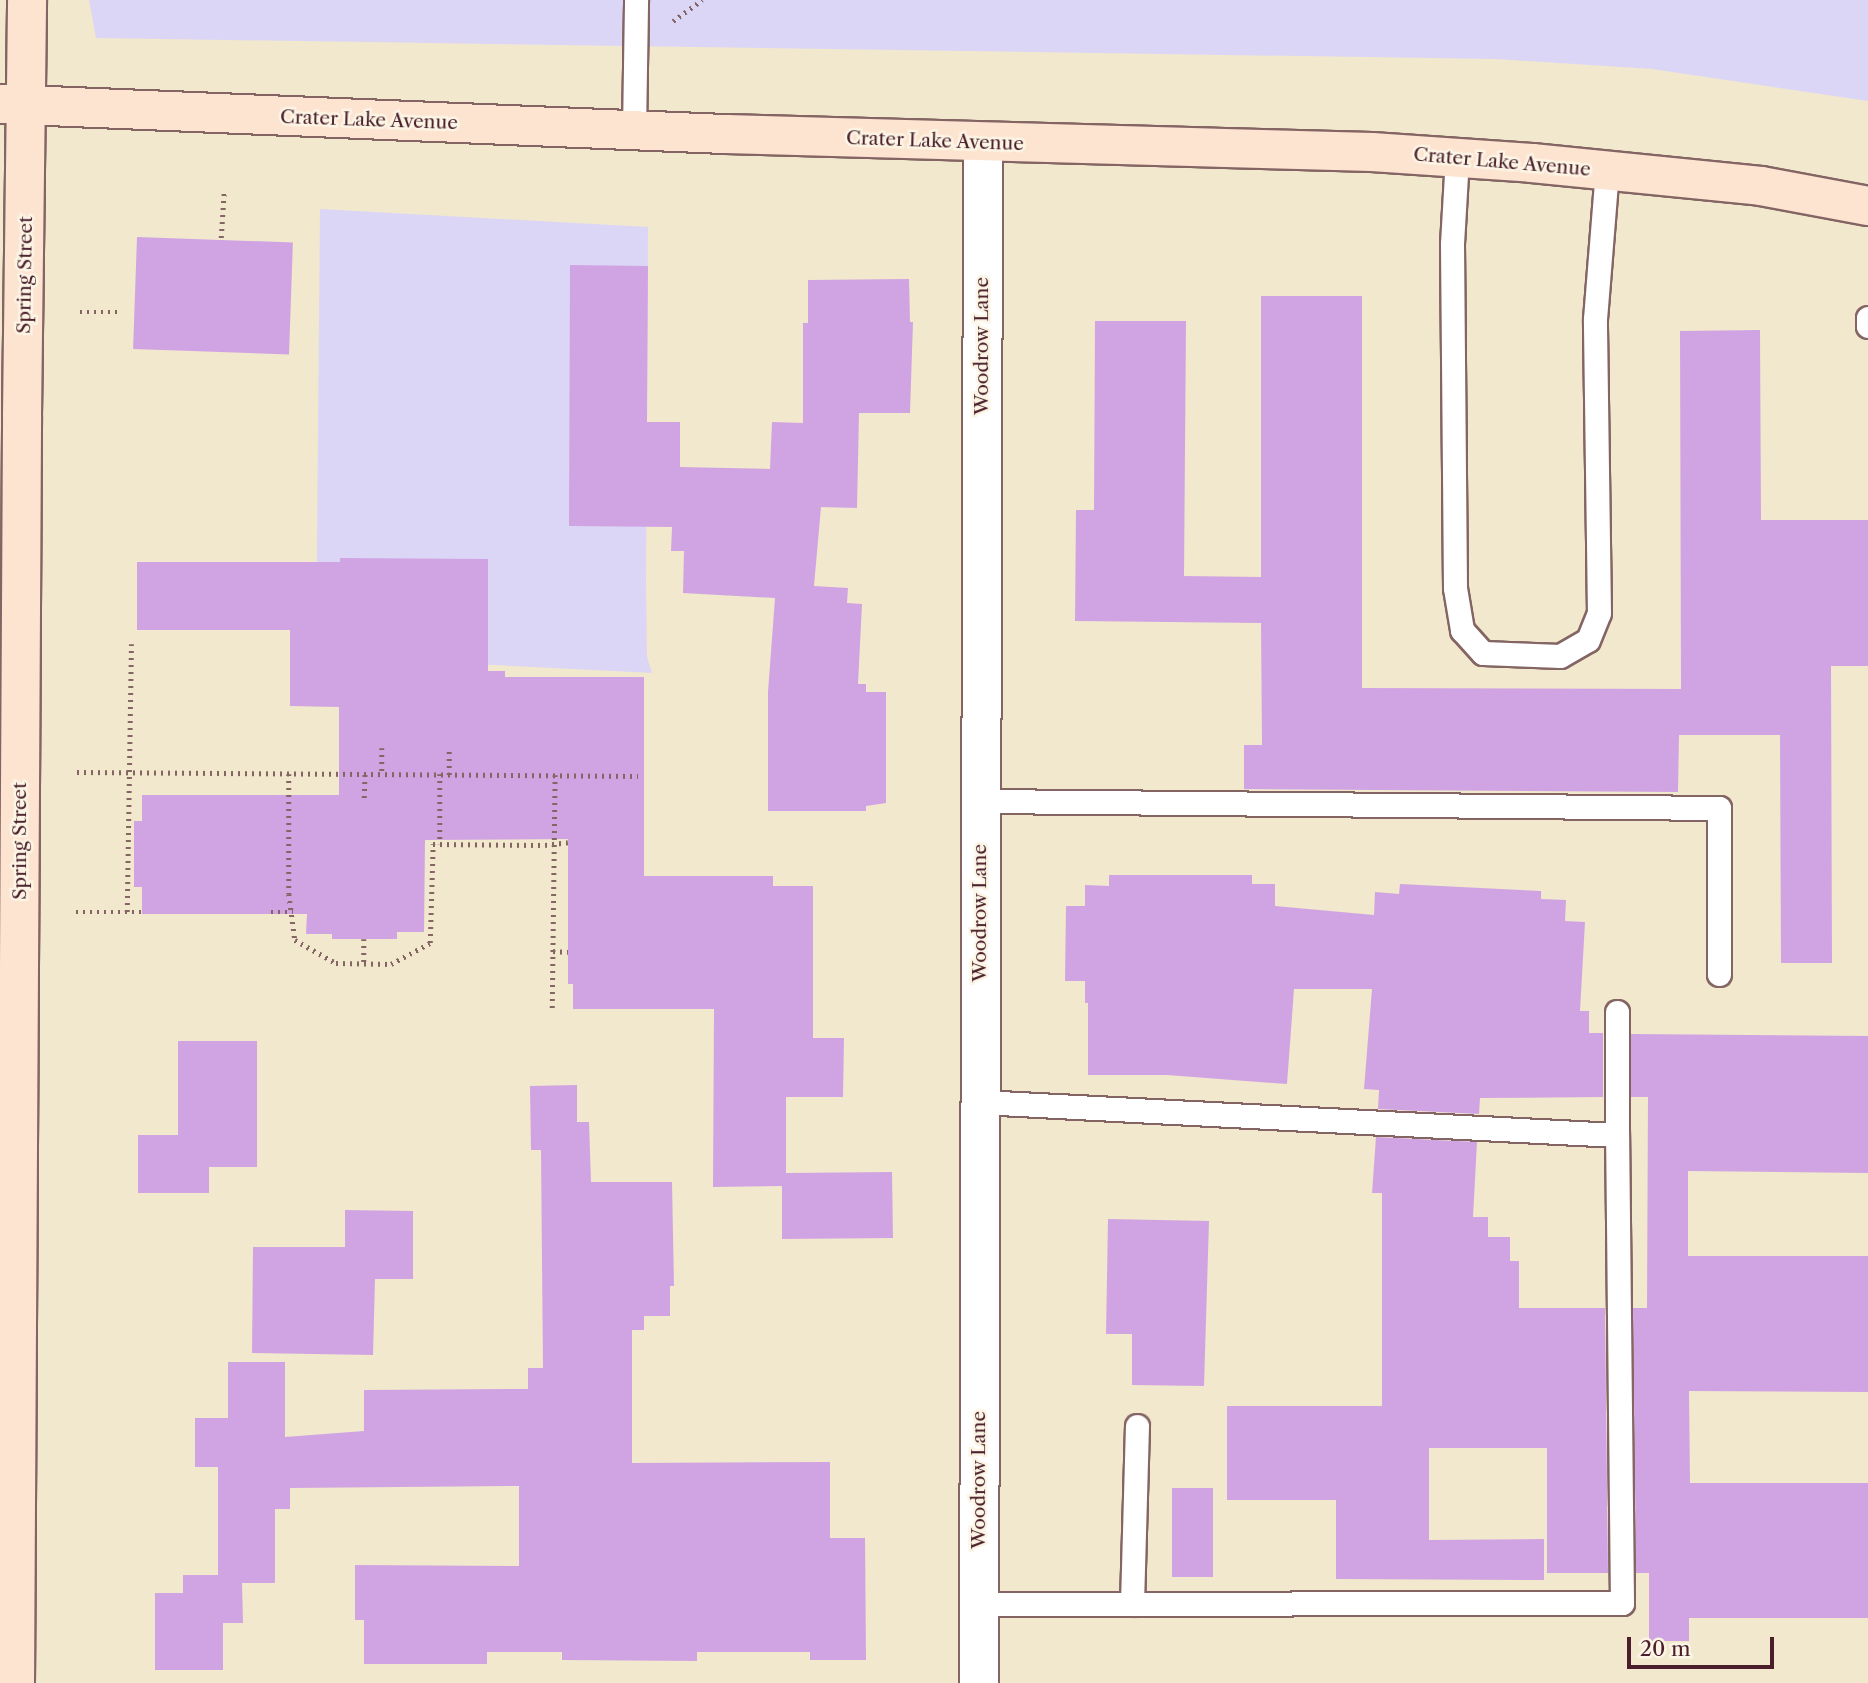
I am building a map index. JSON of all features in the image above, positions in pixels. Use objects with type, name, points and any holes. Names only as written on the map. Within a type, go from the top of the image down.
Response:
[{"type":"main road","name":"Spring Street","points":[[15,1683],[8,1538],[12,272],[14,105],[27,0]]},
{"type":"main road","name":"Crater Lake Avenue","points":[[14,105],[634,131],[1372,152],[1607,170],[1761,186],[1868,206]]},
{"type":"street","name":"Woodrow Lane","points":[[979,1683],[983,143]]},
{"type":"lane","points":[[634,131],[636,0]]},
{"type":"lane","points":[[1457,157],[1452,244],[1455,588],[1462,629],[1483,653],[1560,656],[1588,640],[1599,612],[1595,319],[1607,170]]},
{"type":"lane","points":[[1868,318],[1868,326]]},
{"type":"lane","points":[[981,801],[1719,808],[1718,974]]},
{"type":"lane","points":[[979,1604],[1622,1603],[1616,1012]]},
{"type":"lane","points":[[980,1102],[1616,1135]]},
{"type":"lane","points":[[1132,1604],[1137,1426]]},
{"type":"path","points":[[671,24],[676,17],[697,6],[702,0]]},
{"type":"path","points":[[221,238],[224,191]]},
{"type":"path","points":[[80,312],[117,312]]},
{"type":"path","points":[[127,912],[131,644]]},
{"type":"path","points":[[382,748],[382,774]]},
{"type":"path","points":[[449,748],[449,775]]},
{"type":"path","points":[[77,772],[638,776]]},
{"type":"path","points":[[289,774],[289,894],[297,943],[336,963],[391,964],[430,943],[433,845],[545,845],[555,841],[568,842]]},
{"type":"path","points":[[365,774],[365,799]]},
{"type":"path","points":[[440,774],[440,845]]},
{"type":"path","points":[[552,1008],[555,775]]},
{"type":"path","points":[[76,912],[142,912]]},
{"type":"path","points":[[271,912],[293,912]]},
{"type":"path","points":[[364,939],[364,964]]},
{"type":"path","points":[[553,951],[568,952]]},
{"type":"shaded area","points":[[89,0],[1868,0],[1868,101],[1652,69],[1495,59],[96,38]]},
{"type":"shaded area","points":[[320,209],[648,227],[646,583],[647,657],[652,673],[316,656]]},
{"type":"building","points":[[137,237],[293,242],[289,354],[133,349]]},
{"type":"building","points":[[570,265],[648,266],[647,422],[680,422],[680,467],[770,469],[772,422],[803,423],[803,323],[808,323],[808,280],[909,279],[910,322],[913,322],[910,413],[859,413],[857,508],[821,507],[814,586],[848,588],[847,603],[862,604],[858,684],[866,684],[866,692],[886,692],[886,803],[866,806],[866,811],[768,811],[768,692],[775,598],[683,593],[684,551],[671,551],[672,527],[569,526]]},
{"type":"building","points":[[1261,296],[1362,296],[1362,688],[1681,689],[1680,331],[1760,330],[1761,520],[1868,520],[1868,666],[1831,666],[1832,963],[1781,963],[1780,735],[1679,735],[1678,792],[1244,789],[1244,745],[1262,745],[1261,623],[1075,621],[1076,510],[1094,510],[1095,321],[1186,321],[1184,576],[1261,577]]},
{"type":"building","points":[[340,558],[488,559],[488,671],[505,671],[505,677],[644,677],[644,876],[773,876],[773,886],[813,886],[813,1038],[844,1038],[843,1097],[786,1097],[786,1173],[892,1172],[893,1238],[782,1239],[782,1186],[713,1187],[714,1009],[573,1009],[573,984],[568,984],[568,839],[425,840],[424,932],[397,932],[397,939],[332,939],[332,934],[306,934],[307,914],[142,914],[142,887],[134,887],[134,821],[142,821],[142,795],[339,795],[339,707],[290,706],[290,630],[137,630],[137,562],[340,562]]},
{"type":"building","points":[[1109,875],[1252,875],[1252,884],[1275,884],[1275,906],[1374,915],[1375,892],[1399,894],[1400,884],[1541,891],[1541,899],[1566,900],[1565,921],[1585,922],[1580,1011],[1589,1011],[1589,1033],[1603,1033],[1603,1097],[1480,1098],[1479,1114],[1378,1109],[1379,1090],[1364,1089],[1372,989],[1294,989],[1287,1084],[1167,1075],[1088,1075],[1088,1003],[1085,1003],[1085,981],[1065,981],[1066,906],[1085,906],[1085,885],[1109,886]]},
{"type":"building","points":[[1631,1034],[1868,1036],[1868,1173],[1688,1171],[1688,1256],[1868,1256],[1868,1392],[1689,1391],[1690,1483],[1868,1483],[1868,1618],[1689,1618],[1689,1641],[1649,1641],[1649,1573],[1636,1573],[1633,1308],[1647,1308],[1648,1097],[1631,1097]]},
{"type":"building","points":[[178,1041],[257,1041],[257,1167],[209,1167],[209,1193],[138,1193],[138,1135],[178,1135]]},
{"type":"building","points":[[577,1085],[577,1122],[589,1122],[591,1182],[672,1182],[674,1286],[670,1286],[670,1316],[644,1316],[644,1330],[632,1330],[632,1463],[830,1462],[830,1538],[865,1538],[866,1660],[810,1660],[810,1652],[697,1652],[697,1661],[562,1660],[562,1652],[487,1652],[487,1664],[364,1664],[364,1620],[355,1620],[355,1565],[519,1566],[519,1486],[290,1488],[290,1509],[275,1509],[275,1583],[242,1583],[243,1623],[223,1623],[223,1670],[155,1670],[155,1593],[183,1593],[183,1575],[218,1575],[218,1467],[195,1467],[195,1418],[228,1418],[228,1362],[285,1362],[285,1437],[364,1431],[364,1390],[528,1389],[528,1368],[543,1368],[541,1150],[531,1150],[530,1086]]},
{"type":"building","points":[[1376,1137],[1477,1142],[1473,1217],[1488,1217],[1488,1237],[1510,1237],[1510,1261],[1519,1261],[1519,1308],[1605,1308],[1608,1573],[1547,1573],[1547,1448],[1429,1448],[1429,1540],[1544,1539],[1544,1580],[1336,1579],[1336,1500],[1227,1500],[1227,1406],[1382,1406],[1382,1193],[1372,1193]]},
{"type":"building","points":[[345,1210],[413,1211],[413,1279],[375,1279],[373,1355],[252,1353],[253,1247],[345,1247]]},
{"type":"building","points":[[1108,1219],[1209,1221],[1204,1386],[1132,1385],[1132,1334],[1106,1334]]},
{"type":"building","points":[[1172,1488],[1213,1488],[1213,1577],[1172,1577]]}]
